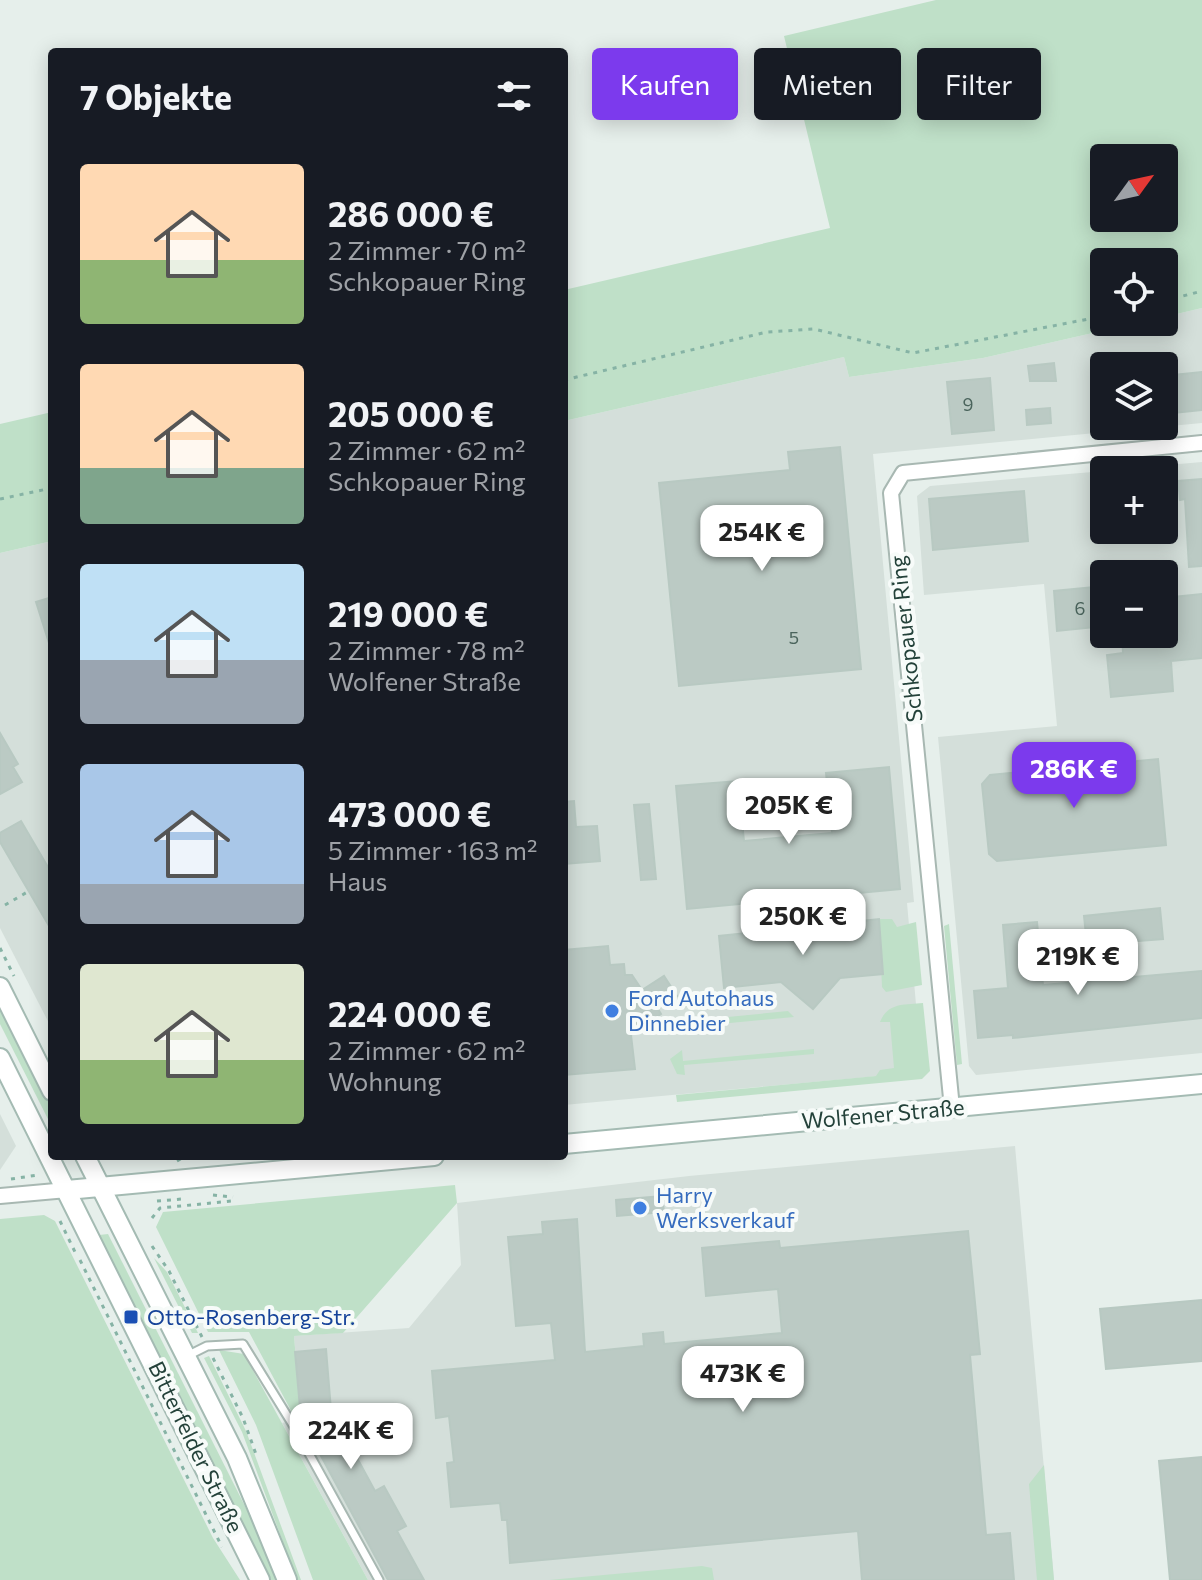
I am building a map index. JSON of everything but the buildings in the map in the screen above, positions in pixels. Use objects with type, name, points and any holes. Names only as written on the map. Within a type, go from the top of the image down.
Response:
[{"type":"main road","points":[[0,987],[48,1083]]},
{"type":"main road","name":"Bitterfelder Straße","points":[[0,1058],[48,1153]]},
{"type":"main road","name":"Wolfener Straße","points":[[568,1144],[1202,1084]]},
{"type":"main road","name":"Bitterfelder Straße","points":[[52,1160],[260,1580]]},
{"type":"main road","name":"Bitterfelder Straße","points":[[87,1160],[237,1458],[287,1580]]},
{"type":"main road","points":[[67,1190],[390,1160]]},
{"type":"street","name":"Schkopauer Ring","points":[[952,1108],[891,493],[903,473],[1202,443]]},
{"type":"street","points":[[0,1196],[67,1190]]},
{"type":"lane","points":[[187,1356],[207,1346],[243,1344],[296,1430],[379,1580]]},
{"type":"path","points":[[1178,297],[1202,291]]},
{"type":"path","points":[[568,379],[767,332],[814,329],[913,353],[1090,319]]},
{"type":"path","points":[[0,499],[48,489]]},
{"type":"path","points":[[5,905],[29,891]]},
{"type":"path","points":[[152,1218],[160,1208],[232,1201],[233,1197],[203,1196]]},
{"type":"path","points":[[164,1200],[190,1198]]},
{"type":"path","points":[[60,1221],[224,1549]]},
{"type":"shaded area","points":[[1202,308],[1202,423],[1178,425],[1178,352],[1090,352],[1090,434],[873,454],[914,902],[907,903],[922,1072],[568,1105],[568,420],[844,357],[849,377],[983,358],[1090,334],[1178,336],[1178,314]]},
{"type":"shaded area","points":[[1202,462],[1202,1053],[976,1075],[969,1066],[938,737],[1057,726],[1044,584],[924,595],[917,496],[930,486],[1090,472],[1090,544],[1178,544],[1178,464]]},
{"type":"shaded area","points":[[48,542],[48,1021],[0,928],[0,553]]},
{"type":"shaded area","points":[[0,1114],[16,1146],[0,1170]]},
{"type":"shaded area","points":[[1015,1146],[1054,1580],[368,1580],[282,1423],[301,1418],[294,1336],[409,1328],[461,1265],[457,1203],[689,1176]]},
{"type":"green space","points":[[936,0],[1202,0],[1202,308],[1178,314],[1178,248],[1090,248],[1090,334],[983,358],[849,377],[844,357],[568,420],[568,289],[830,228],[804,120],[901,120],[901,48],[787,48],[784,36]]},
{"type":"green space","points":[[48,413],[48,542],[0,553],[0,424]]},
{"type":"green space","points":[[879,919],[892,919],[897,927],[916,922],[922,985],[886,992],[882,987]]},
{"type":"green space","points":[[949,924],[962,1064],[957,1065],[944,926]]},
{"type":"green space","points":[[923,1003],[930,1071],[922,1079],[677,1102],[676,1095],[876,1076],[880,1070],[894,1068],[890,1022],[880,1022],[883,1016],[898,1006]]},
{"type":"green space","points":[[0,1005],[48,1100],[48,1119],[0,1024]]},
{"type":"green space","points":[[788,1011],[794,1017],[688,1027],[687,1021]]},
{"type":"green space","points":[[814,1049],[814,1054],[684,1065],[685,1075],[677,1074],[670,1059],[682,1050],[683,1061]]},
{"type":"green space","points":[[455,1185],[457,1203],[343,1333],[294,1336],[301,1419],[296,1420],[249,1332],[208,1332],[156,1227],[163,1212]]},
{"type":"green space","points":[[44,1215],[55,1221],[213,1538],[240,1580],[0,1580],[0,1219]]},
{"type":"green space","points":[[108,1234],[256,1528],[278,1580],[269,1580],[99,1235]]},
{"type":"green space","points":[[154,1258],[167,1272],[198,1333],[192,1333]]},
{"type":"green space","points":[[219,1350],[244,1354],[368,1580],[313,1580],[256,1425]]},
{"type":"green space","points":[[209,1356],[246,1431],[301,1580],[297,1580],[242,1432],[204,1358]]},
{"type":"green space","points":[[1044,1465],[1054,1580],[1037,1580],[1029,1484]]},
{"type":"green space","points":[[702,1566],[712,1568],[714,1580],[549,1580]]},
{"type":"place","name":"Ford Autohaus Dinnebier","points":[[612,1011]]},
{"type":"place","name":"Harry Werksverkauf","points":[[640,1208]]},
{"type":"place","name":"Otto-Rosenberg-Str.","points":[[131,1317]]}]
